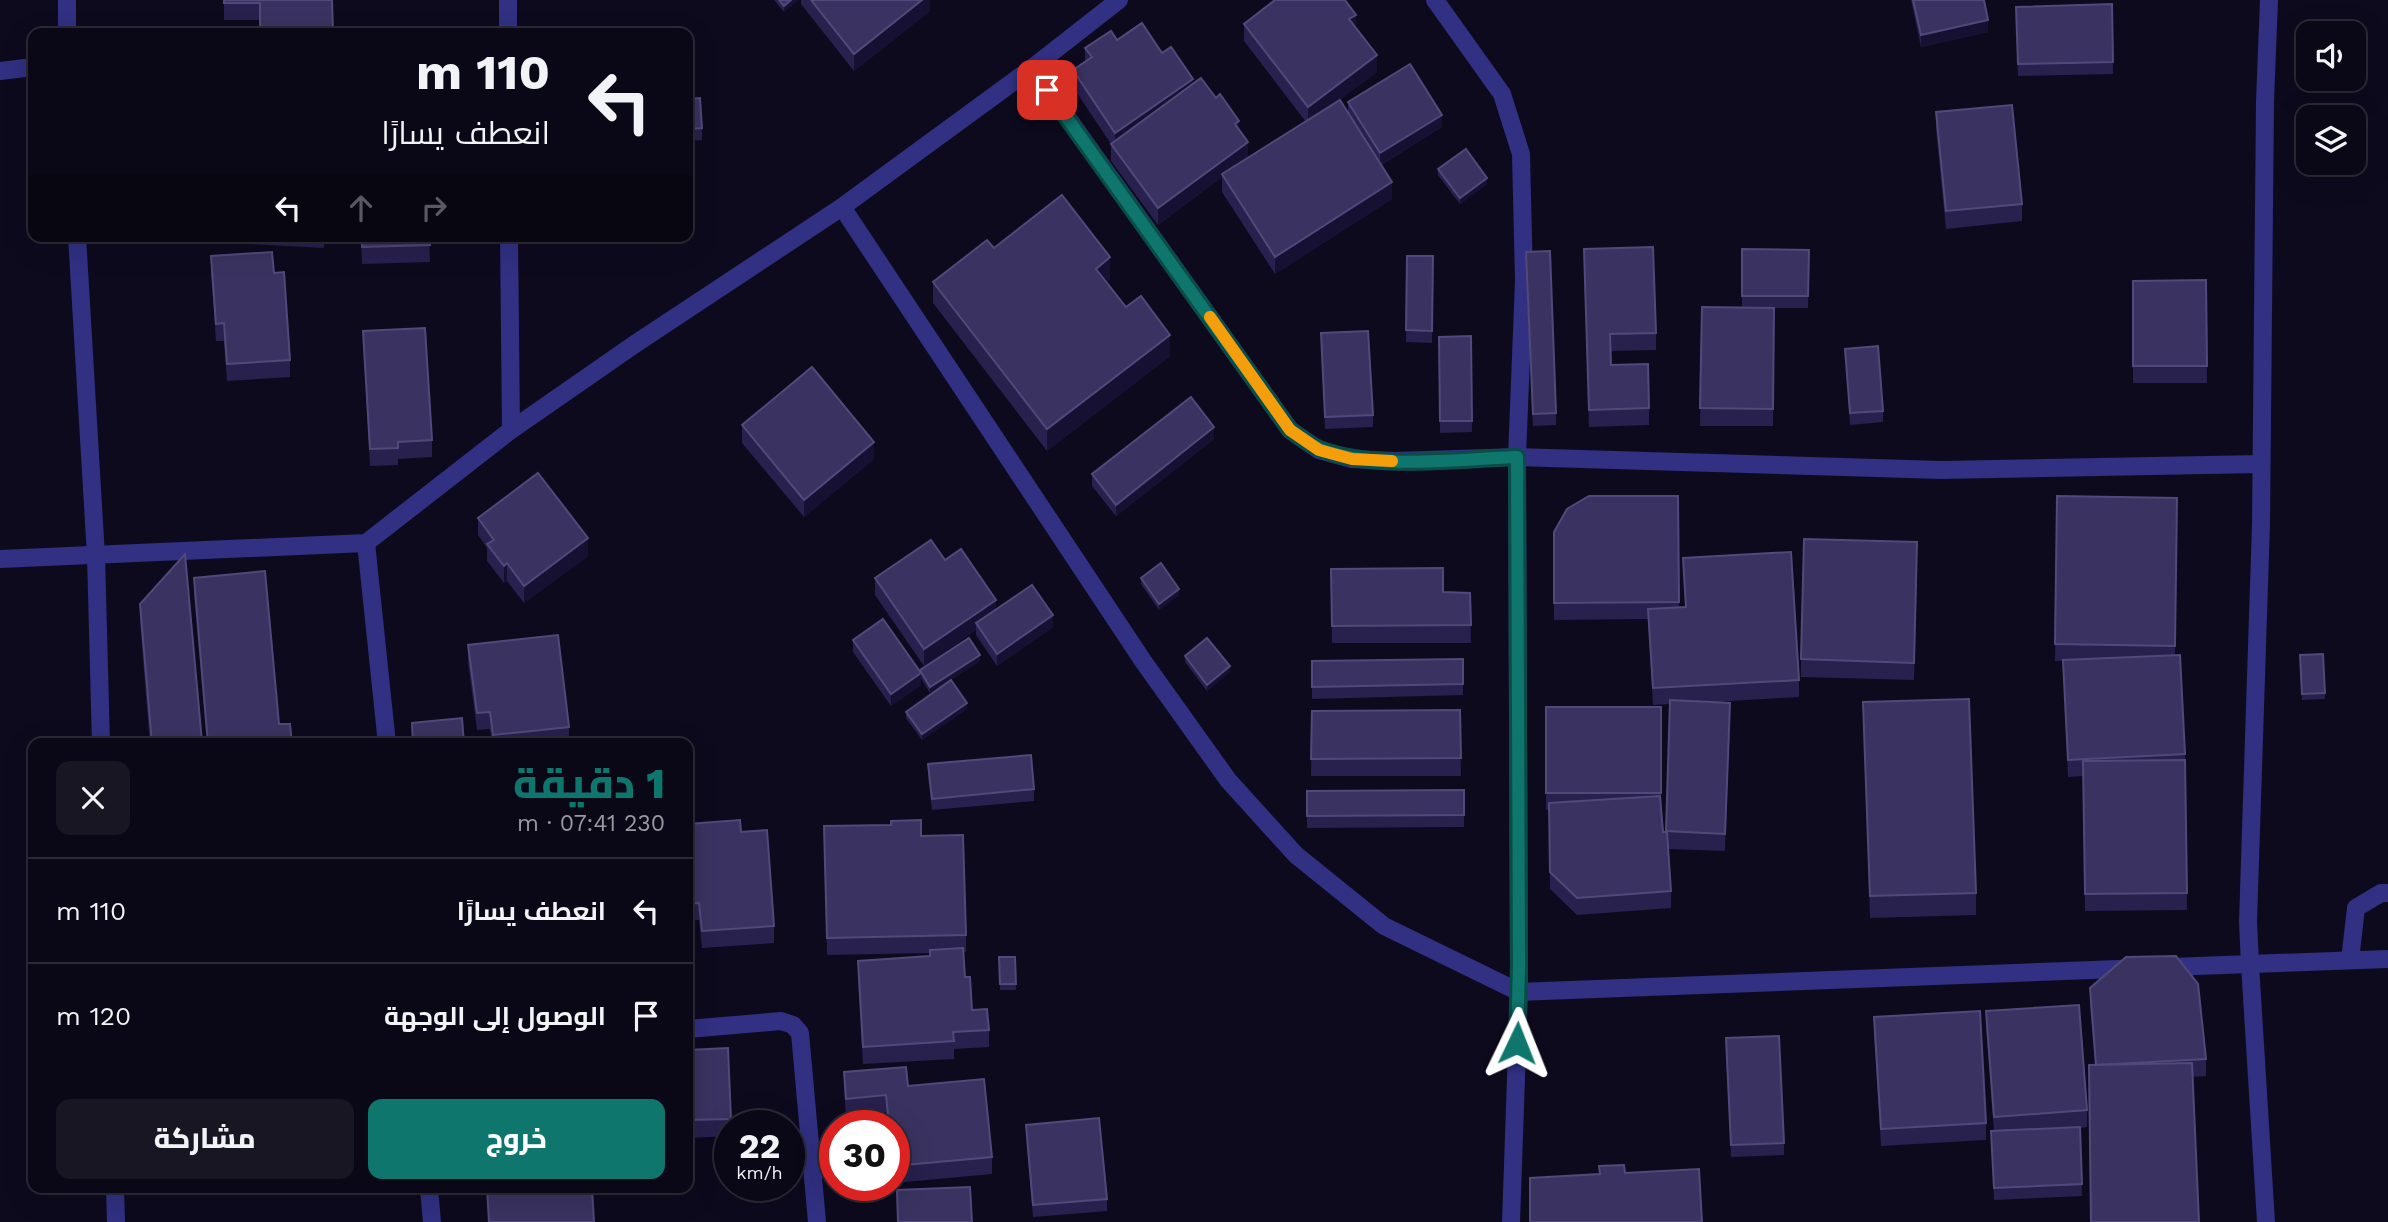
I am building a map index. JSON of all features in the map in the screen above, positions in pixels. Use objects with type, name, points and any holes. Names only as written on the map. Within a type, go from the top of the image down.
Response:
[{"type":"street","points":[[67,0],[67,28]]},
{"type":"street","points":[[508,0],[508,28]]},
{"type":"street","points":[[0,559],[366,543],[511,430],[842,207],[1032,68],[1119,0]]},
{"type":"street","points":[[1435,0],[1502,94],[1521,154],[1524,281],[1517,457],[1519,992],[1511,1222]]},
{"type":"street","points":[[2266,1222],[2248,922],[2260,537],[2265,102],[2269,0]]},
{"type":"street","points":[[0,71],[28,68]]},
{"type":"street","points":[[1032,68],[1290,430],[1319,450],[1352,459],[1395,461],[1517,457],[1941,470],[2260,464]]},
{"type":"street","points":[[842,207],[1143,661],[1228,780],[1296,855],[1384,926],[1519,992],[2388,959]]},
{"type":"street","points":[[77,242],[96,556],[101,738]]},
{"type":"street","points":[[509,242],[511,430]]},
{"type":"street","points":[[366,543],[386,738]]},
{"type":"street","points":[[2350,960],[2356,908],[2381,893],[2388,893]]},
{"type":"street","points":[[693,1029],[781,1021],[793,1025],[800,1034],[817,1222]]},
{"type":"street","points":[[115,1193],[116,1222]]},
{"type":"street","points":[[429,1193],[432,1222]]},
{"type":"building","points":[[224,0],[332,0],[333,28],[260,28],[260,3],[224,3]]},
{"type":"building","points":[[779,0],[791,0],[784,6]]},
{"type":"building","points":[[811,0],[922,0],[854,54]]},
{"type":"building","points":[[1275,0],[1345,0],[1356,15],[1349,19],[1377,55],[1308,107],[1244,24]]},
{"type":"building","points":[[1913,0],[1984,0],[1988,20],[1921,35]]},
{"type":"building","points":[[2112,4],[2113,62],[2018,64],[2016,7]]},
{"type":"building","points":[[1142,23],[1162,53],[1171,47],[1193,79],[1115,133],[1073,70],[1092,57],[1085,48],[1111,31],[1117,40]]},
{"type":"building","points":[[1410,64],[1442,115],[1380,153],[1348,102]]},
{"type":"building","points":[[1201,78],[1216,98],[1220,94],[1239,121],[1235,124],[1248,142],[1158,208],[1111,144]]},
{"type":"building","points":[[700,98],[702,128],[693,129],[693,99]]},
{"type":"building","points":[[1340,100],[1392,182],[1275,257],[1222,174]]},
{"type":"building","points":[[2012,105],[2022,204],[1946,211],[1936,112]]},
{"type":"building","points":[[1466,149],[1487,178],[1460,198],[1438,169]]},
{"type":"building","points":[[1062,195],[1110,257],[1096,269],[1126,307],[1141,296],[1170,335],[1047,429],[933,282],[987,240],[994,248]]},
{"type":"building","points":[[362,242],[430,242],[430,245],[362,247]]},
{"type":"building","points":[[1653,247],[1656,333],[1610,334],[1611,365],[1648,364],[1649,408],[1589,410],[1584,249]]},
{"type":"building","points":[[1742,249],[1809,250],[1808,296],[1742,296]]},
{"type":"building","points":[[1550,251],[1556,413],[1533,414],[1526,252]]},
{"type":"building","points":[[272,252],[274,273],[284,272],[290,360],[227,364],[224,323],[216,324],[211,256]]},
{"type":"building","points":[[1407,256],[1433,256],[1432,331],[1406,330]]},
{"type":"building","points":[[2206,280],[2207,366],[2133,366],[2133,281]]},
{"type":"building","points":[[1702,307],[1774,308],[1773,409],[1700,408]]},
{"type":"building","points":[[425,328],[432,440],[398,442],[398,448],[370,449],[363,331]]},
{"type":"building","points":[[1368,331],[1373,415],[1325,417],[1321,333]]},
{"type":"building","points":[[1471,336],[1472,421],[1440,421],[1439,337]]},
{"type":"building","points":[[1878,346],[1883,411],[1850,413],[1845,349]]},
{"type":"building","points":[[812,367],[874,442],[804,500],[742,425]]},
{"type":"building","points":[[1191,397],[1214,427],[1116,505],[1092,474]]},
{"type":"building","points":[[538,473],[588,538],[524,586],[507,563],[504,566],[487,544],[494,540],[478,518]]},
{"type":"building","points":[[1589,496],[1678,496],[1679,602],[1554,603],[1554,532],[1567,509]]},
{"type":"building","points":[[2057,496],[2177,498],[2175,646],[2055,644]]},
{"type":"building","points":[[1804,539],[1917,542],[1914,663],[1801,659]]},
{"type":"building","points":[[931,540],[945,560],[961,549],[996,600],[924,649],[875,578]]},
{"type":"building","points":[[1791,552],[1799,680],[1653,688],[1648,609],[1686,607],[1683,558]]},
{"type":"building","points":[[185,554],[202,738],[151,738],[140,604]]},
{"type":"building","points":[[1161,563],[1179,589],[1159,604],[1141,578]]},
{"type":"building","points":[[1443,568],[1443,592],[1470,593],[1471,625],[1332,626],[1331,569]]},
{"type":"building","points":[[265,571],[279,724],[290,724],[291,738],[207,738],[194,578]]},
{"type":"building","points":[[1032,585],[1053,615],[997,654],[976,623]]},
{"type":"building","points":[[883,619],[921,673],[891,694],[853,640]]},
{"type":"building","points":[[558,635],[569,727],[493,735],[490,712],[477,713],[468,645]]},
{"type":"building","points":[[969,638],[980,655],[930,687],[920,670]]},
{"type":"building","points":[[1207,638],[1230,666],[1207,685],[1185,656]]},
{"type":"building","points":[[2323,654],[2325,693],[2302,694],[2300,655]]},
{"type":"building","points":[[2180,655],[2185,754],[2068,760],[2063,660]]},
{"type":"building","points":[[1463,659],[1463,684],[1312,687],[1312,661]]},
{"type":"building","points":[[951,680],[967,703],[922,734],[906,712]]},
{"type":"building","points":[[1969,699],[1976,893],[1870,896],[1863,702]]},
{"type":"building","points":[[1670,700],[1730,703],[1725,834],[1666,831]]},
{"type":"building","points":[[1546,707],[1661,707],[1661,793],[1546,793]]},
{"type":"building","points":[[1460,710],[1461,758],[1311,759],[1312,711]]},
{"type":"building","points":[[462,718],[464,738],[413,738],[412,723]]},
{"type":"building","points":[[1031,755],[1034,789],[932,799],[928,764]]},
{"type":"building","points":[[2185,760],[2187,893],[2085,894],[2083,761]]},
{"type":"building","points":[[1464,790],[1464,815],[1307,816],[1307,791]]},
{"type":"building","points":[[1660,796],[1663,832],[1667,832],[1671,891],[1577,898],[1550,872],[1549,803]]},
{"type":"building","points":[[740,820],[741,832],[767,830],[774,926],[702,931],[699,903],[693,904],[693,824]]},
{"type":"building","points":[[921,820],[921,836],[963,835],[966,935],[827,938],[824,826],[891,825],[891,821]]},
{"type":"building","points":[[963,948],[965,977],[970,977],[972,1010],[987,1009],[989,1030],[953,1032],[954,1041],[863,1047],[858,961],[930,956],[930,950]]},
{"type":"building","points":[[2176,956],[2198,984],[2206,1059],[2096,1065],[2090,988],[2126,957]]},
{"type":"building","points":[[999,957],[1015,957],[1016,984],[1000,984]]},
{"type":"building","points":[[2079,1005],[2087,1110],[1994,1117],[1986,1011]]},
{"type":"building","points":[[1980,1011],[1986,1123],[1881,1129],[1874,1017]]},
{"type":"building","points":[[1779,1036],[1784,1143],[1731,1145],[1726,1038]]},
{"type":"building","points":[[728,1048],[731,1110],[714,1110],[714,1119],[693,1120],[693,1050]]},
{"type":"building","points":[[2192,1063],[2199,1222],[2091,1222],[2089,1065]]},
{"type":"building","points":[[906,1067],[908,1086],[984,1079],[992,1157],[910,1165],[910,1110],[888,1110],[886,1095],[846,1099],[844,1072]]},
{"type":"building","points":[[1099,1118],[1107,1199],[1033,1205],[1026,1125]]},
{"type":"building","points":[[2080,1127],[2082,1184],[1994,1188],[1991,1131]]},
{"type":"building","points":[[1624,1165],[1625,1173],[1699,1169],[1702,1222],[1530,1222],[1530,1178],[1600,1174],[1599,1166]]},
{"type":"building","points":[[970,1187],[972,1222],[898,1222],[897,1201],[910,1201],[910,1189]]},
{"type":"building","points":[[487,1193],[592,1193],[594,1222],[489,1222]]},
{"type":"slow traffic","points":[[1210,317],[1290,430],[1319,450],[1352,459],[1392,461]]},
{"type":"route","points":[[1047,90],[1290,430],[1319,450],[1352,459],[1395,461],[1517,457],[1517,1043]]}]
